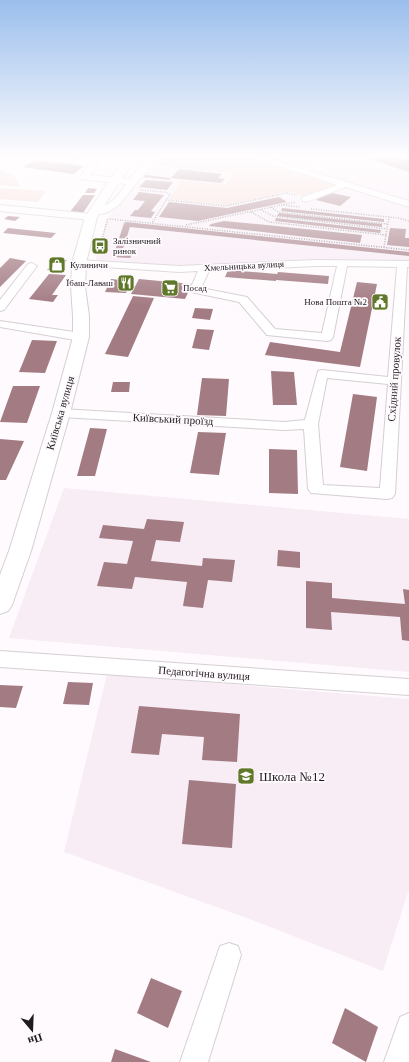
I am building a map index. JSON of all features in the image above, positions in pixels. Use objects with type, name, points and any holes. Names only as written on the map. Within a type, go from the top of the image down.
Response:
[{"type":"main road","name":"Київська вулиця","points":[[0,605],[20,551],[61,413],[81,337],[82,316],[78,287],[79,263],[103,207]]},
{"type":"street","points":[[0,208],[98,216],[112,207]]},
{"type":"street","name":"Хмельницька вулиця","points":[[79,263],[179,269],[316,262],[405,264]]},
{"type":"street","points":[[205,268],[195,290],[243,299],[271,332],[327,337],[343,263]]},
{"type":"street","name":"Східний провулок","points":[[311,424],[316,489],[387,494],[394,381],[405,264]]},
{"type":"street","points":[[0,308],[32,266]]},
{"type":"street","points":[[0,324],[81,337]]},
{"type":"street","points":[[311,424],[322,374],[394,381]]},
{"type":"street","name":"Київський проїзд","points":[[61,413],[284,426],[311,424]]},
{"type":"street","name":"Педагогічна вулиця","points":[[0,659],[409,687]]},
{"type":"street","points":[[194,1062],[229,955]]},
{"type":"street","points":[[398,1062],[409,1026]]},
{"type":"path","points":[[152,223],[162,207]]},
{"type":"path","points":[[183,226],[271,207],[278,212],[388,224]]},
{"type":"path","points":[[292,207],[302,208]]},
{"type":"path","points":[[309,208],[389,217],[409,221]]},
{"type":"path","points":[[261,210],[273,216],[387,229]]},
{"type":"path","points":[[251,212],[269,222],[386,234]]},
{"type":"path","points":[[98,216],[409,250]]},
{"type":"path","points":[[384,247],[389,217]]},
{"type":"shaded area","name":"Залізничний ринок","points":[[117,207],[409,207],[409,263],[180,268],[95,262],[107,219]]},
{"type":"shaded area","points":[[64,488],[409,519],[409,672],[9,638]]},
{"type":"shaded area","name":"Школа №12","points":[[107,674],[409,699],[409,889],[383,971],[247,918],[64,852]]},
{"type":"building","points":[[74,207],[87,207],[83,213],[70,212]]},
{"type":"building","points":[[141,207],[155,207],[151,211],[155,212],[151,218],[130,216],[135,210],[138,210]]},
{"type":"building","points":[[166,207],[227,208],[266,207],[198,221],[159,217]]},
{"type":"building","points":[[282,208],[384,219],[384,222],[281,211]]},
{"type":"building","points":[[279,213],[382,224],[382,227],[277,216]]},
{"type":"building","points":[[8,216],[20,217],[15,221],[4,219]]},
{"type":"building","points":[[276,218],[381,230],[380,233],[275,221]]},
{"type":"building","points":[[224,221],[362,235],[360,243],[209,226],[211,224]]},
{"type":"building","points":[[124,223],[409,252],[409,256],[130,227],[121,255],[132,255],[130,258],[113,257]]},
{"type":"building","points":[[8,228],[56,233],[51,238],[3,233]]},
{"type":"building","points":[[390,228],[406,229],[405,238],[409,238],[409,247],[387,245]]},
{"type":"building","points":[[10,258],[26,261],[0,287],[0,268]]},
{"type":"building","name":"Кулиничи","points":[[57,259],[67,260],[57,271],[47,270]]},
{"type":"building","points":[[228,270],[329,276],[328,284],[276,281],[225,277]]},
{"type":"building","points":[[49,274],[66,275],[52,295],[58,295],[53,302],[29,299]]},
{"type":"building","points":[[111,279],[132,281],[126,293],[105,292]]},
{"type":"building","points":[[139,279],[192,284],[185,299],[131,294]]},
{"type":"building","points":[[357,282],[377,284],[360,367],[265,355],[270,342],[340,352]]},
{"type":"building","points":[[133,296],[154,298],[128,357],[105,354]]},
{"type":"building","points":[[195,308],[213,309],[210,320],[192,318]]},
{"type":"building","points":[[197,329],[214,330],[209,350],[192,348]]},
{"type":"building","points":[[32,340],[57,341],[45,373],[19,372]]},
{"type":"building","points":[[271,371],[294,372],[297,405],[273,405]]},
{"type":"building","points":[[202,378],[229,379],[226,416],[197,415]]},
{"type":"building","points":[[113,382],[130,382],[129,392],[111,392]]},
{"type":"building","points":[[13,386],[40,386],[27,423],[0,422]]},
{"type":"building","points":[[353,394],[377,397],[367,471],[340,467]]},
{"type":"building","points":[[90,428],[107,429],[95,476],[77,476]]},
{"type":"building","points":[[198,432],[226,433],[219,475],[190,473]]},
{"type":"building","points":[[0,439],[24,441],[6,480],[0,480]]},
{"type":"building","points":[[269,449],[297,450],[298,494],[269,493]]},
{"type":"building","points":[[147,519],[184,522],[180,542],[156,540],[151,561],[202,566],[203,558],[235,560],[232,582],[208,580],[203,608],[183,606],[187,582],[135,577],[132,589],[97,586],[104,562],[127,564],[133,541],[99,538],[103,525],[144,529]]},
{"type":"building","points":[[278,550],[300,552],[300,568],[277,566]]},
{"type":"building","points":[[306,581],[332,583],[332,598],[405,604],[403,589],[409,590],[409,641],[402,640],[400,617],[331,612],[332,630],[306,628]]},
{"type":"building","points":[[68,682],[93,683],[89,705],[63,704]]},
{"type":"building","points":[[0,685],[23,686],[16,708],[0,707]]},
{"type":"building","points":[[139,706],[240,714],[237,762],[202,760],[204,737],[162,734],[159,755],[131,753]]},
{"type":"building","points":[[189,780],[236,784],[232,848],[182,844]]},
{"type":"building","points":[[151,978],[182,991],[168,1028],[137,1013]]},
{"type":"building","points":[[345,1008],[378,1027],[366,1062],[332,1043]]},
{"type":"building","points":[[115,1049],[151,1062],[111,1062]]},
{"type":"place","name":"Залізничний ринок","points":[[100,246]]},
{"type":"place","name":"Кулиничи","points":[[57,265]]},
{"type":"place","name":"Їбаш-Лаваш","points":[[126,283]]},
{"type":"place","name":"Посад","points":[[170,288]]},
{"type":"place","name":"Нова Пошта №2","points":[[380,302]]},
{"type":"place","name":"Школа №12","points":[[246,776]]}]
